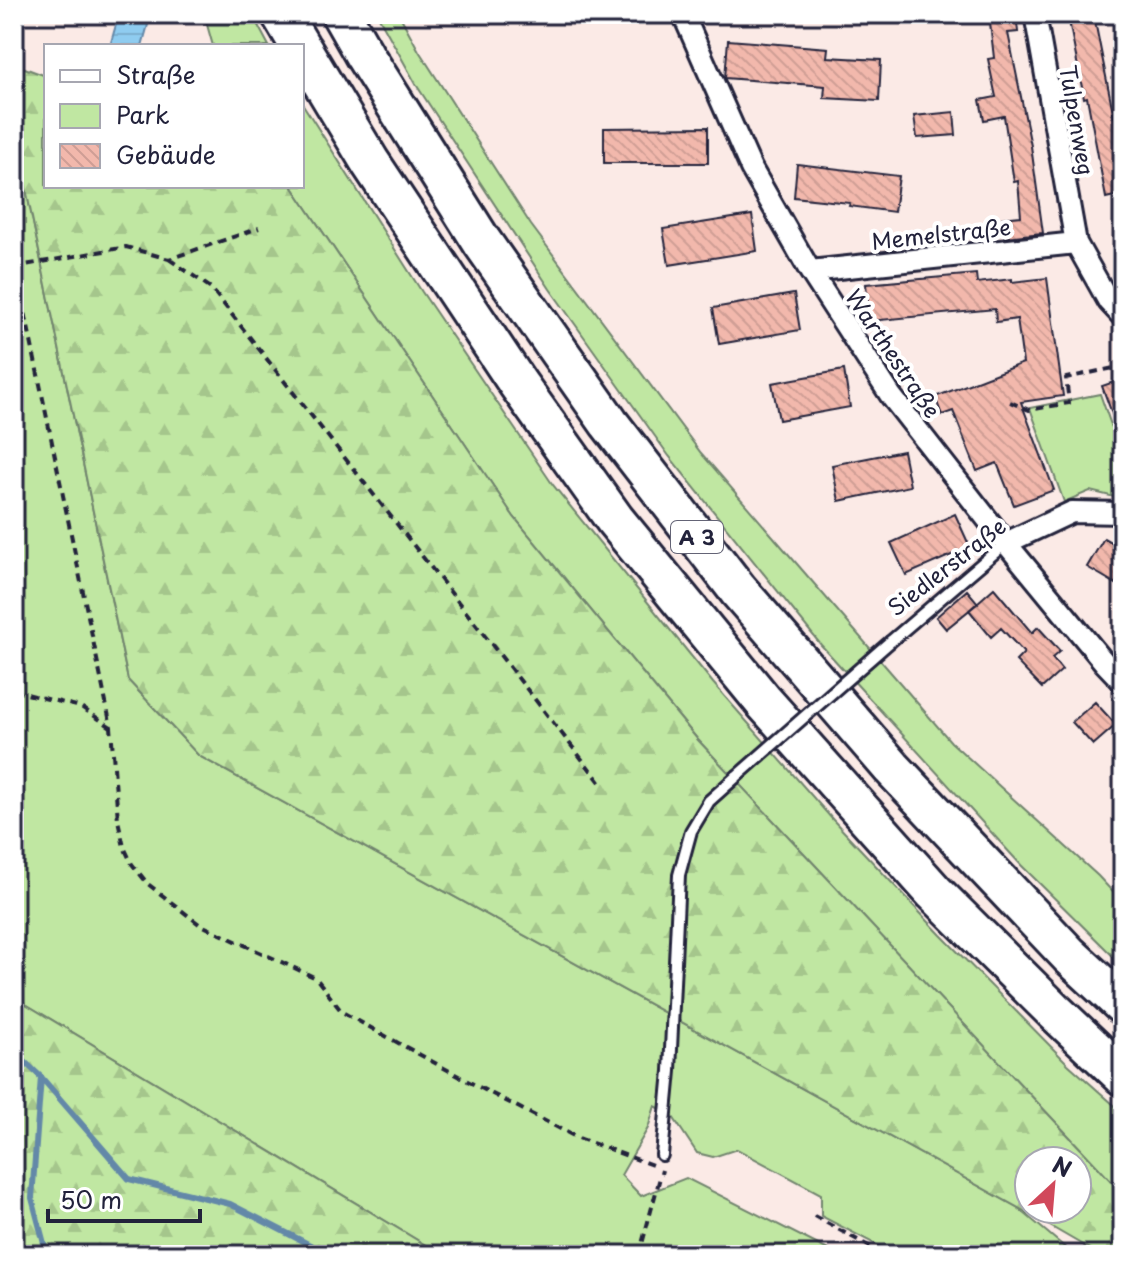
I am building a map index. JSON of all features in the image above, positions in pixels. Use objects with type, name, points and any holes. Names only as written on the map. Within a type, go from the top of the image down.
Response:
[{"type":"highway","name":"A 3","points":[[281,14],[299,44]]},
{"type":"highway","name":"A 3","points":[[341,14],[482,242],[609,423],[738,590],[892,768],[1069,955],[1123,1005]]},
{"type":"highway","name":"A 3","points":[[304,53],[370,162],[439,266],[615,520],[764,702],[934,892],[1123,1076]]},
{"type":"street","name":"Warthestraße","points":[[683,14],[751,168],[810,271],[891,396],[1006,543],[1123,682]]},
{"type":"street","name":"Tulpenweg","points":[[1035,14],[1076,243],[1109,302],[1123,317]]},
{"type":"street","name":"Memelstraße","points":[[810,271],[1076,243]]},
{"type":"street","name":"Siedlerstraße","points":[[1006,543],[1072,512],[1123,513]]},
{"type":"lane","name":"Siedlerstraße","points":[[662,1155],[670,1071],[679,875],[691,831],[709,801],[1006,543]]},
{"type":"path","points":[[169,259],[259,228]]},
{"type":"path","points":[[14,266],[126,247],[169,259],[211,288],[600,782]]},
{"type":"path","points":[[14,259],[111,727],[118,820],[124,847],[132,864],[148,884],[199,924],[316,978],[342,1012],[576,1137],[662,1169],[639,1255]]},
{"type":"path","points":[[1010,402],[1029,410],[1069,403],[1066,378],[1123,366]]},
{"type":"path","points":[[14,691],[81,707],[111,727]]},
{"type":"path","points":[[814,1216],[885,1255]]},
{"type":"green space","points":[[204,14],[252,14],[268,44],[212,44]]},
{"type":"green space","points":[[377,14],[399,14],[419,51],[531,225],[701,453],[951,742],[1098,876],[1123,903],[1123,966],[1021,865],[821,645],[669,456],[550,289],[417,86]]},
{"type":"green space","points":[[14,64],[44,75],[44,188],[293,188],[514,517],[698,740],[1077,1145],[1013,1145],[1013,1205],[199,756],[128,680],[14,131]]},
{"type":"green space","points":[[304,106],[422,292],[553,485],[713,683],[833,820],[941,935],[1068,1064],[1123,1113],[1123,1194],[1093,1162],[1093,1145],[1077,1145],[698,740],[514,517],[293,188],[304,188]]},
{"type":"green space","points":[[14,131],[128,680],[199,756],[1013,1205],[1013,1225],[1038,1225],[1074,1255],[896,1255],[821,1216],[821,1194],[737,1149],[713,1157],[697,1153],[671,1114],[655,1106],[648,1128],[621,1175],[641,1196],[686,1178],[838,1255],[442,1255],[14,997],[14,707],[19,671],[14,640]]},
{"type":"green space","points":[[1100,394],[1123,459],[1123,499],[1090,491],[1064,502],[1030,408]]},
{"type":"green space","points":[[14,997],[442,1255],[14,1255]]},
{"type":"green space","points":[[1093,1162],[1123,1194],[1123,1255],[1100,1255],[1048,1225],[1093,1225]]},
{"type":"water","points":[[119,14],[151,14],[143,44],[111,44]]},
{"type":"building","points":[[989,14],[1016,14],[1018,32],[1008,33],[1031,146],[1043,233],[1004,237],[1002,218],[1021,216],[1018,181],[1014,182],[1004,116],[984,120],[980,100],[996,97],[988,59],[994,58]]},
{"type":"building","points":[[1094,16],[1123,149],[1123,194],[1106,198],[1069,21]]},
{"type":"building","points":[[728,40],[828,48],[827,57],[881,60],[879,101],[824,98],[825,86],[725,78]]},
{"type":"building","points":[[954,112],[956,135],[917,138],[914,116]]},
{"type":"building","points":[[708,127],[708,163],[604,163],[604,128]]},
{"type":"building","points":[[797,164],[899,176],[894,212],[794,197]]},
{"type":"building","points":[[752,215],[757,251],[669,265],[663,229]]},
{"type":"building","points":[[976,274],[977,283],[1047,278],[1063,396],[1021,402],[1054,490],[1014,505],[997,463],[977,471],[953,411],[942,415],[935,397],[1023,363],[1017,319],[996,322],[995,309],[870,321],[866,284]]},
{"type":"building","points":[[794,294],[800,330],[719,344],[713,308]]},
{"type":"building","points":[[844,370],[850,407],[779,420],[772,383]]},
{"type":"building","points":[[1123,379],[1123,437],[1121,438],[1102,386]]},
{"type":"building","points":[[903,451],[910,486],[839,501],[832,465]]},
{"type":"building","points":[[955,514],[970,547],[906,575],[891,543]]},
{"type":"building","points":[[1104,538],[1123,549],[1123,588],[1087,567]]},
{"type":"building","points":[[994,588],[1032,633],[1038,627],[1060,651],[1052,658],[1062,670],[1042,688],[1016,661],[1024,653],[1001,628],[991,637],[969,610]]},
{"type":"building","points":[[967,590],[978,603],[946,629],[936,617]]},
{"type":"building","points":[[1095,702],[1116,725],[1093,745],[1072,722]]},
{"type":"waterway","points":[[14,1052],[41,1077],[129,1179],[230,1204],[314,1247],[321,1255]]},
{"type":"waterway","points":[[41,1077],[32,1198],[47,1255]]}]
